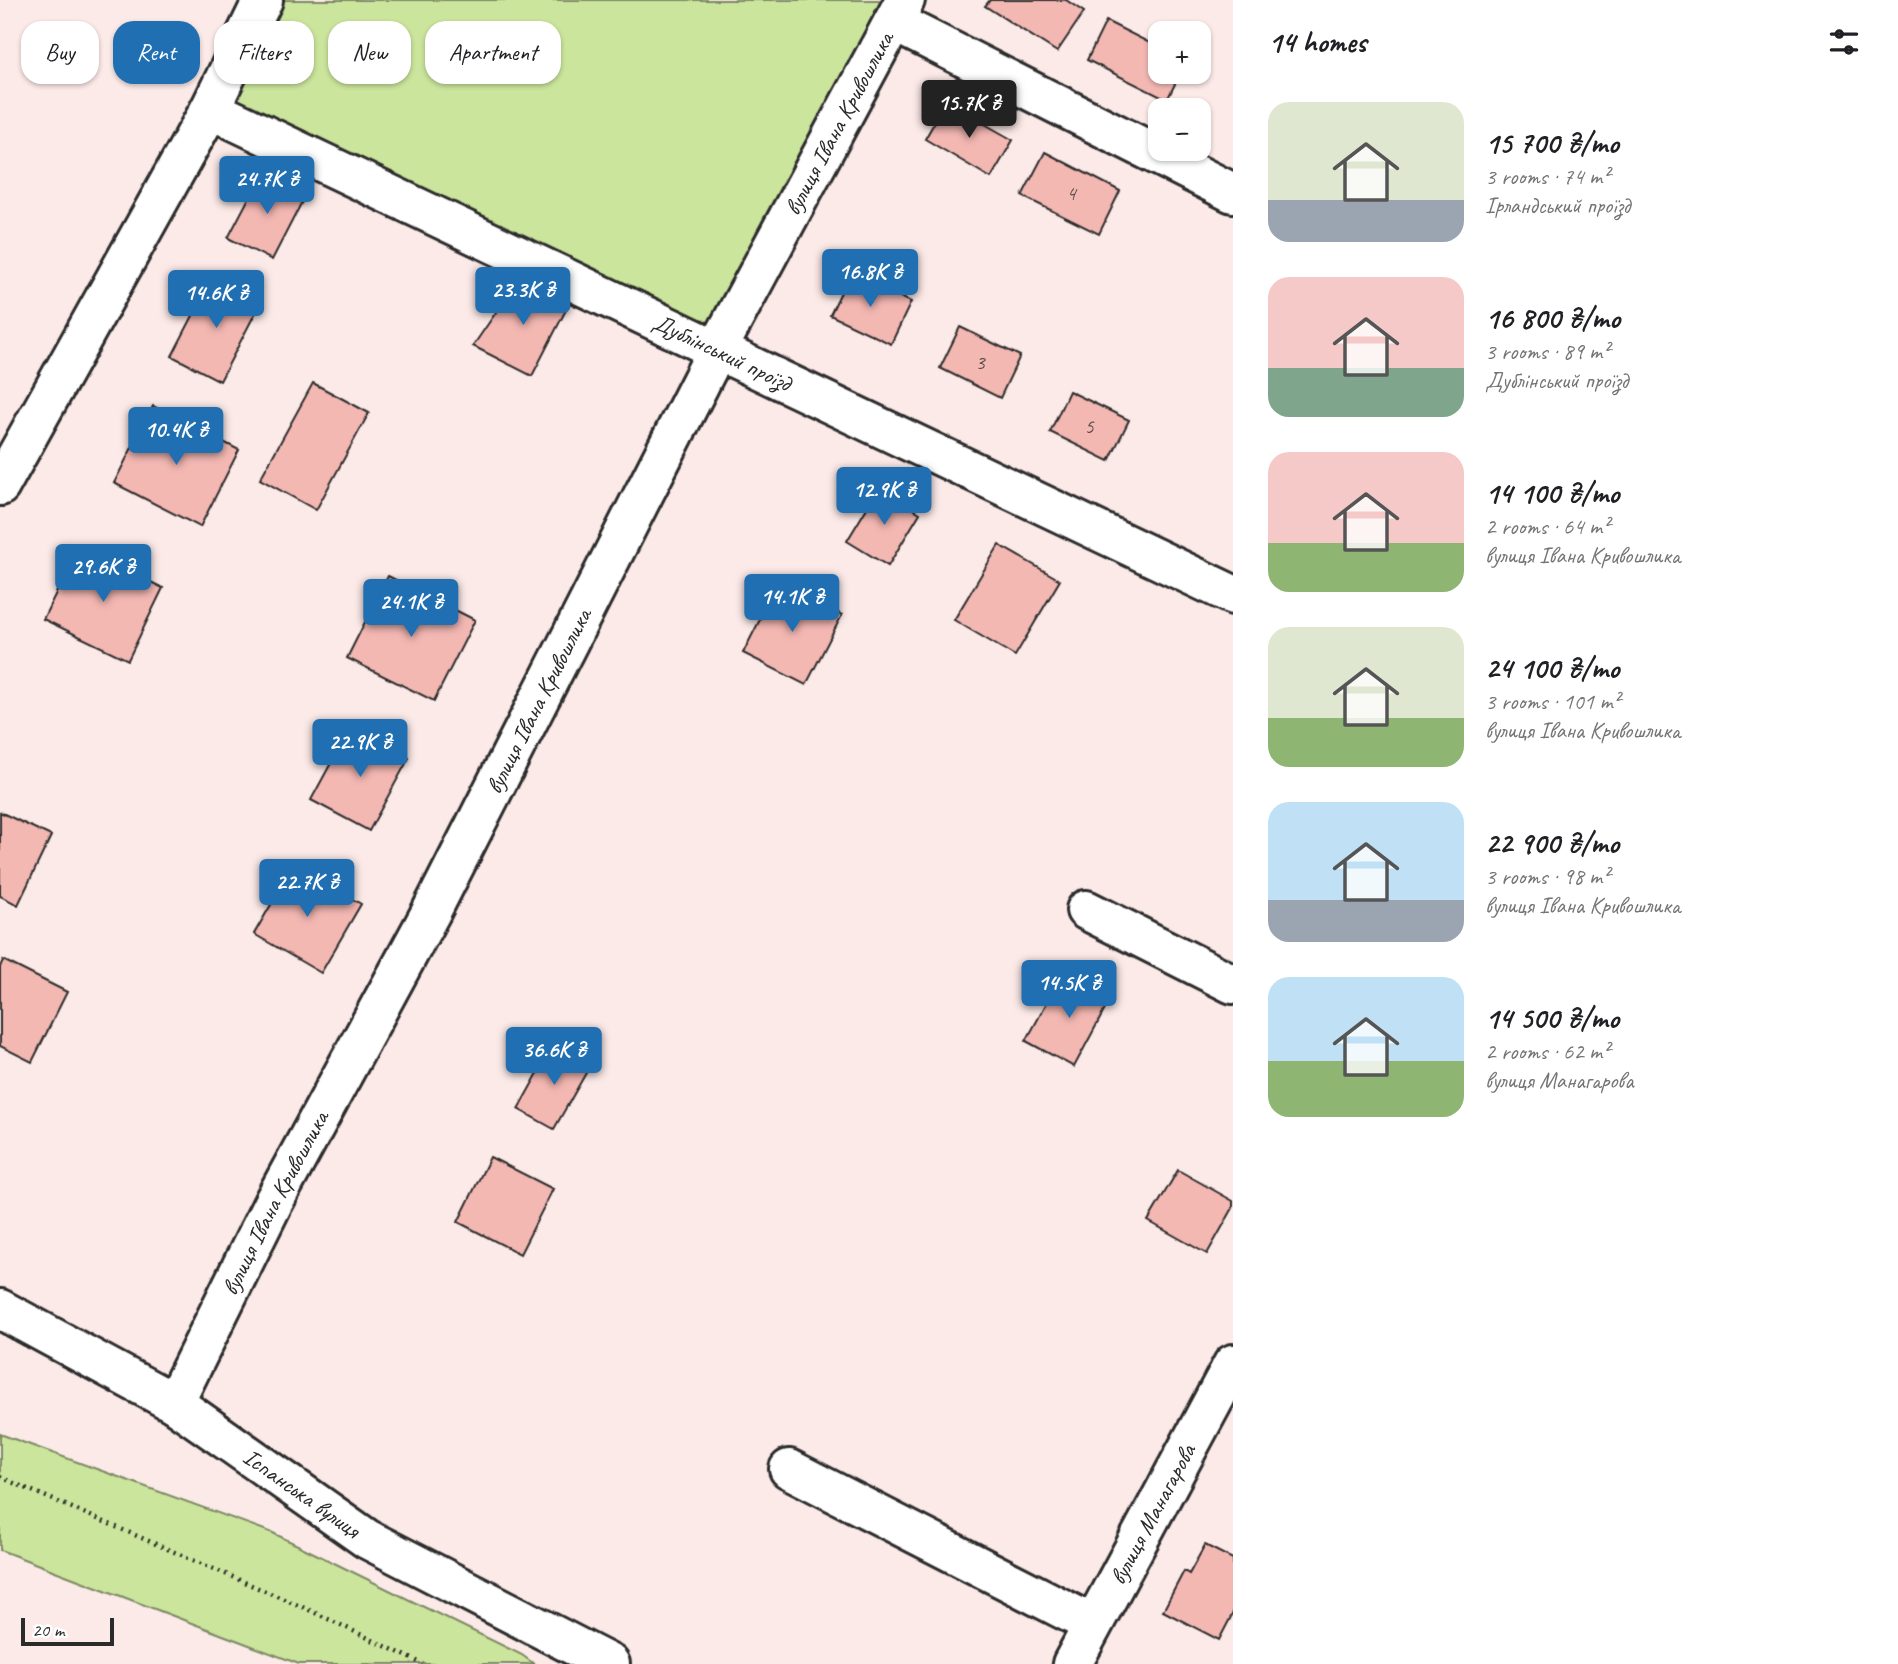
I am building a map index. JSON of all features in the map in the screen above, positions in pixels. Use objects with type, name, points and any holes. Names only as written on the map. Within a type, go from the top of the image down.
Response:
[{"type":"street","points":[[0,486],[210,109],[263,0]]},
{"type":"street","points":[[899,11],[1233,193]]},
{"type":"street","name":"вулиця Івана Кривошлика","points":[[174,1403],[273,1203],[438,900],[717,350],[899,11]]},
{"type":"street","name":"Дублінський проїзд","points":[[210,109],[1233,595]]},
{"type":"street","points":[[1086,910],[1233,984]]},
{"type":"street","name":"Іспанська вулиця","points":[[0,1308],[174,1403],[367,1539],[610,1664]]},
{"type":"street","name":"вулиця Манагарова","points":[[1072,1664],[1233,1364]]},
{"type":"street","points":[[789,1469],[1092,1624]]},
{"type":"path","points":[[0,1477],[307,1609],[423,1664]]},
{"type":"green space","points":[[263,0],[896,0],[717,350],[210,109],[222,84],[314,84],[314,21],[253,21]]},
{"type":"green space","points":[[0,1434],[273,1533],[522,1655],[534,1664],[299,1664],[0,1550]]},
{"type":"building","points":[[990,0],[1066,0],[1084,12],[1057,52],[985,6]]},
{"type":"building","points":[[1106,21],[1148,42],[1148,84],[1175,84],[1168,98],[1163,98],[1087,60]]},
{"type":"building","points":[[946,102],[1013,140],[991,178],[925,139]]},
{"type":"building","points":[[1045,152],[1120,191],[1099,234],[1022,196]]},
{"type":"building","points":[[263,171],[306,194],[272,260],[228,238]]},
{"type":"building","points":[[850,273],[911,302],[891,344],[830,315]]},
{"type":"building","points":[[212,279],[260,304],[220,381],[172,356]]},
{"type":"building","points":[[518,280],[569,304],[532,376],[473,346]]},
{"type":"building","points":[[960,327],[1020,356],[1000,398],[940,368]]},
{"type":"building","points":[[313,383],[369,413],[316,510],[260,479]]},
{"type":"building","points":[[1069,391],[1129,420],[1109,461],[1050,432]]},
{"type":"building","points":[[153,406],[239,450],[200,527],[114,483]]},
{"type":"building","points":[[879,488],[920,513],[888,566],[847,541]]},
{"type":"building","points":[[999,545],[1060,580],[1015,656],[954,620]]},
{"type":"building","points":[[79,547],[163,588],[128,660],[43,619]]},
{"type":"building","points":[[388,576],[475,620],[434,701],[347,658]]},
{"type":"building","points":[[779,582],[842,615],[806,685],[743,653]]},
{"type":"building","points":[[351,726],[409,758],[369,831],[311,800]]},
{"type":"building","points":[[0,812],[51,836],[18,905],[0,896]]},
{"type":"building","points":[[294,865],[361,904],[321,973],[254,934]]},
{"type":"building","points":[[3,960],[67,992],[32,1062],[0,1046],[0,967]]},
{"type":"building","points":[[1063,973],[1111,998],[1074,1067],[1026,1041]]},
{"type":"building","points":[[553,1046],[590,1066],[554,1129],[518,1109]]},
{"type":"building","points":[[490,1157],[553,1189],[520,1254],[458,1222]]},
{"type":"building","points":[[1178,1170],[1233,1201],[1233,1208],[1207,1254],[1148,1221]]},
{"type":"building","points":[[1205,1545],[1233,1559],[1233,1613],[1219,1640],[1163,1611],[1184,1571],[1189,1574]]}]
